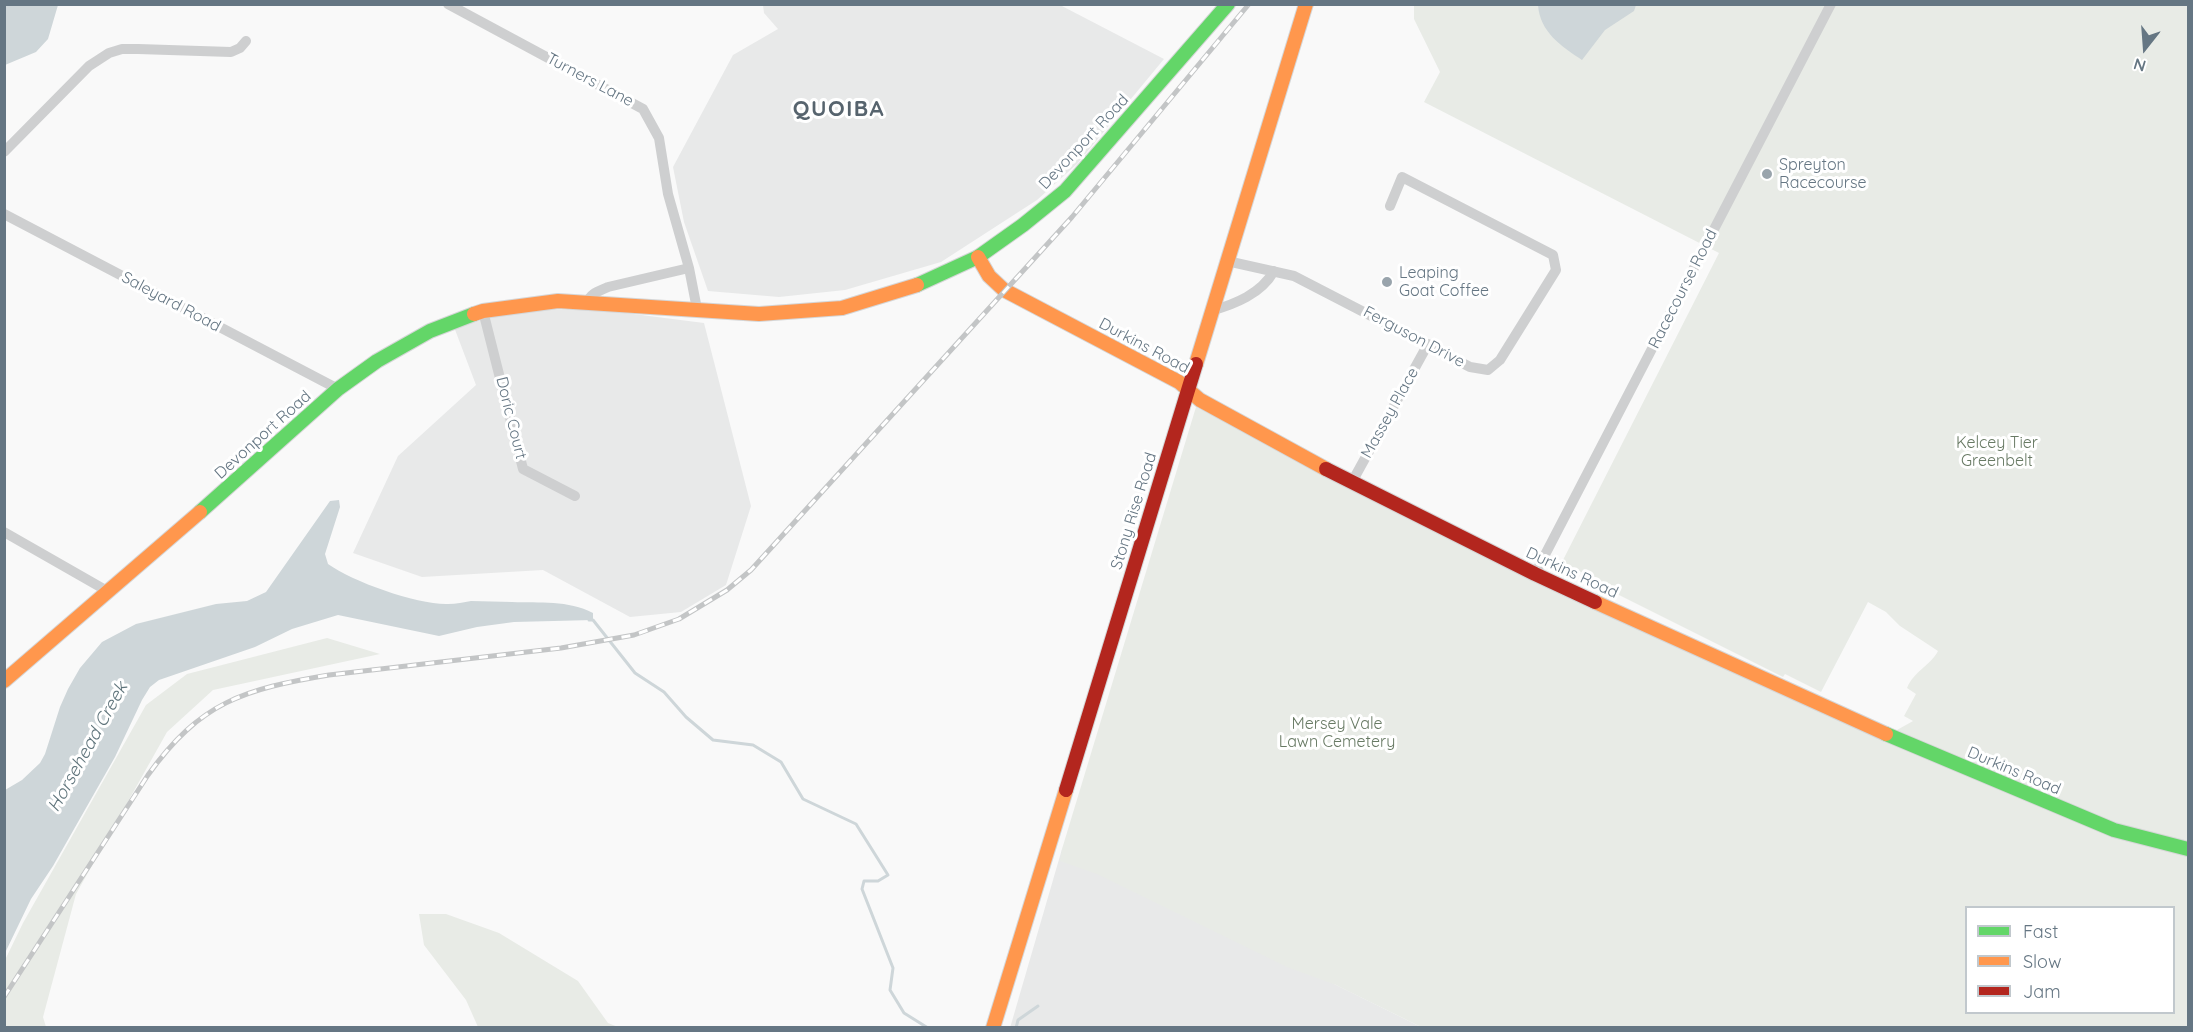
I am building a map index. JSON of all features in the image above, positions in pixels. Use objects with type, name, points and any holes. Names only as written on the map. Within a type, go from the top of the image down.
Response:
[{"type":"main road","name":"Devonport Road","points":[[6,679],[109,592],[338,389],[377,361],[430,331],[483,311],[558,301],[759,314],[842,308],[911,288],[978,257],[1065,191],[1228,4]]},
{"type":"main road","name":"Stony Rise Road","points":[[993,1028],[1306,4]]},
{"type":"main road","name":"Durkins Road","points":[[978,257],[989,276],[1004,290],[1189,390],[1200,400],[1294,453],[1535,574],[1845,717],[2071,813],[2114,830],[2188,849]]},
{"type":"street","name":"Turners Lane","points":[[448,4],[643,109],[659,138],[668,194],[689,268],[697,309]]},
{"type":"street","name":"Racecourse Road","points":[[1535,574],[1831,4]]},
{"type":"street","points":[[4,152],[89,66],[109,53],[138,49],[231,52],[240,48],[246,41]]},
{"type":"street","name":"Ferguson Drive","points":[[1227,261],[1294,276],[1470,367],[1488,370],[1500,360],[1556,270],[1553,255],[1402,177],[1390,206]]},
{"type":"street","name":"Saleyard Road","points":[[4,214],[338,389]]},
{"type":"street","points":[[588,302],[595,292],[608,287],[689,268]]},
{"type":"street","points":[[1211,311],[1228,306],[1261,289],[1274,271]]},
{"type":"street","name":"Doric Court","points":[[483,311],[524,469],[575,496]]},
{"type":"street","name":"Massey Place","points":[[1352,482],[1428,344]]},
{"type":"street","points":[[4,532],[109,592]]},
{"type":"shaded area","points":[[763,5],[1060,5],[1164,59],[1077,164],[1037,200],[941,262],[845,290],[779,297],[708,291],[684,222],[673,167],[733,55],[778,29],[764,13]]},
{"type":"shaded area","points":[[525,309],[602,310],[704,323],[751,506],[726,585],[681,612],[630,617],[543,570],[422,577],[353,553],[398,456],[476,385],[454,327]]},
{"type":"shaded area","points":[[1062,849],[1421,1027],[1010,1028]]},
{"type":"green space","points":[[1414,5],[2188,5],[2188,1027],[1421,1027],[1336,985],[1287,967],[1097,874],[1060,861],[1196,407],[1284,452],[1881,739],[1913,721],[1904,716],[1916,694],[1907,688],[1938,651],[1900,626],[1886,612],[1868,602],[1821,692],[1785,674],[1783,677],[1587,579],[1585,574],[1562,562],[1719,253],[1424,102],[1440,72],[1414,19]]},
{"type":"green space","points":[[327,638],[380,654],[213,690],[167,732],[76,894],[43,1017],[46,1027],[5,1027],[5,960],[23,923],[146,705],[187,674]]},
{"type":"green space","points":[[419,914],[446,914],[499,933],[578,981],[608,1023],[618,1027],[478,1027],[466,1000],[424,945]]},
{"type":"water","points":[[5,4],[58,5],[48,39],[36,52],[5,65]]},
{"type":"water","points":[[1538,4],[1636,5],[1634,11],[1605,30],[1582,60],[1559,44],[1547,31]]},
{"type":"water","points":[[339,500],[340,507],[325,554],[328,564],[353,578],[420,601],[448,604],[471,601],[564,604],[593,613],[593,620],[514,622],[477,627],[439,636],[338,615],[292,629],[255,647],[159,680],[150,687],[142,700],[115,757],[53,866],[31,899],[5,953],[5,790],[22,780],[40,763],[60,707],[80,668],[102,642],[136,624],[216,604],[247,601],[266,592],[330,501]]},
{"type":"waterway","name":"Horsehead Creek","points":[[589,620],[593,620],[635,673],[664,692],[686,717],[713,740],[753,745],[781,762],[803,799],[856,824],[888,875],[878,881],[864,881],[862,889],[893,968],[890,990],[904,1013],[928,1028]]},
{"type":"waterway","name":"Horsehead Creek","points":[[1016,1028],[1018,1020],[1038,1006]]},
{"type":"railway","points":[[4,997],[148,775],[167,750],[186,731],[226,703],[272,686],[299,680],[561,648],[634,635],[679,619],[727,590],[751,570],[1072,217],[1249,4]]},
{"type":"traffic: fast","points":[[917,285],[978,257],[1065,191],[1228,4]]},
{"type":"traffic: fast","points":[[200,512],[338,389],[377,361],[430,331],[474,314]]},
{"type":"traffic: fast","points":[[1886,734],[2114,830],[2188,849]]},
{"type":"traffic: slow","points":[[1196,364],[1306,4]]},
{"type":"traffic: slow","points":[[978,257],[989,276],[1004,290],[1179,382],[1200,400],[1326,469]]},
{"type":"traffic: slow","points":[[474,314],[558,301],[759,314],[842,308],[917,285]]},
{"type":"traffic: slow","points":[[4,681],[200,512]]},
{"type":"traffic: slow","points":[[1595,602],[1886,734]]},
{"type":"traffic: slow","points":[[993,1028],[1066,790]]},
{"type":"traffic: jam","points":[[1066,790],[1196,364]]},
{"type":"traffic: jam","points":[[1326,469],[1595,602]]},
{"type":"place","name":"Spreyton Racecourse","points":[[1767,174]]},
{"type":"place","name":"Leaping Goat Coffee","points":[[1387,282]]},
{"type":"district","name":"QUOIBA","points":[[839,109]]},
{"type":"park label","name":"Kelcey Tier Greenbelt","points":[[1997,452]]},
{"type":"park label","name":"Mersey Vale Lawn Cemetery","points":[[1337,733]]}]
